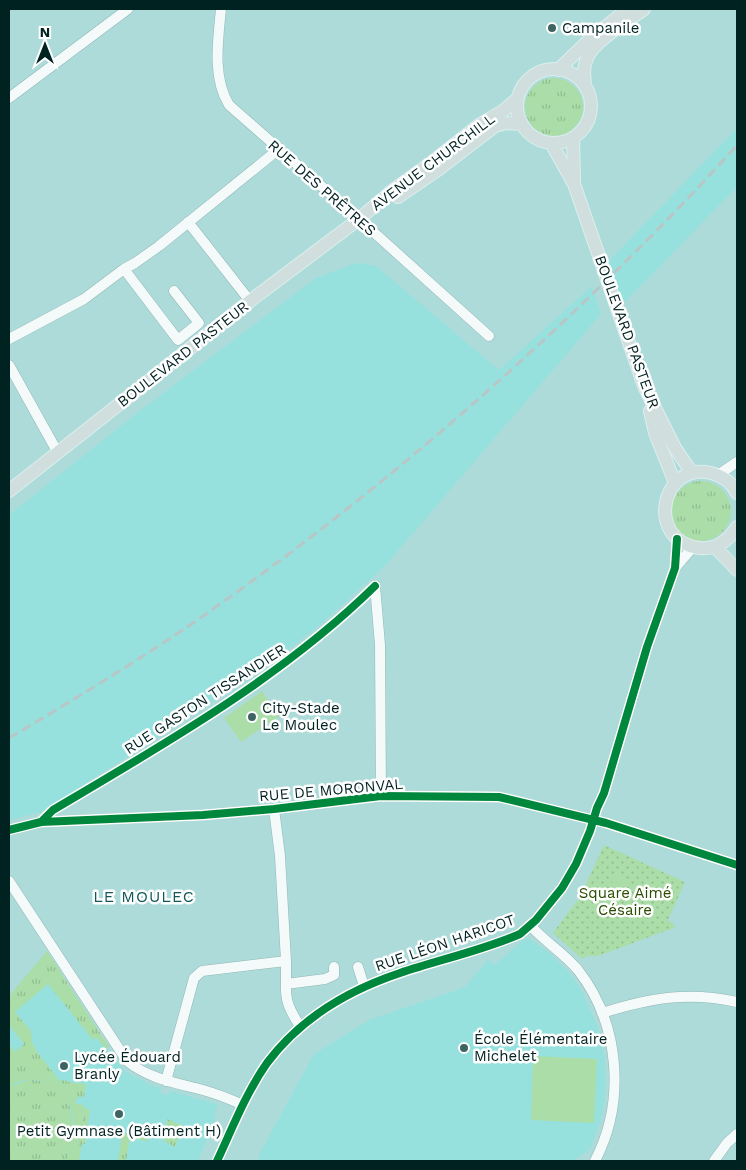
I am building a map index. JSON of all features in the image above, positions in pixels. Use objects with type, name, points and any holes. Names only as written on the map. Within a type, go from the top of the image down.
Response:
[{"type":"main road","points":[[558,70],[586,42],[628,9]]},
{"type":"main road","points":[[585,85],[573,75],[558,70],[545,71],[533,76],[524,86],[518,98],[518,112],[522,124],[534,137],[551,143],[563,142],[573,138],[586,126],[591,102],[585,85],[585,64],[590,52],[606,37],[644,9]]},
{"type":"main road","name":"AVENUE CHURCHILL","points":[[359,219],[393,190],[518,98]]},
{"type":"main road","name":"AVENUE CHURCHILL","points":[[359,219],[417,185],[495,126],[506,122],[522,124]]},
{"type":"main road","points":[[573,138],[574,184]]},
{"type":"main road","points":[[551,143],[574,184]]},
{"type":"main road","name":"BOULEVARD PASTEUR","points":[[574,184],[644,386],[675,448],[692,473]]},
{"type":"main road","name":"BOULEVARD PASTEUR","points":[[9,491],[250,301],[359,219]]},
{"type":"main road","points":[[644,386],[655,434],[675,483]]},
{"type":"main road","points":[[736,535],[715,547],[693,548],[677,539],[669,529],[664,505],[668,493],[675,483],[692,473],[706,472],[718,475],[737,488]]},
{"type":"main road","points":[[715,547],[737,570]]},
{"type":"street","points":[[9,98],[128,9]]},
{"type":"street","name":"RUE DES PRÊTRES","points":[[221,9],[218,43],[219,72],[224,95],[229,105],[489,336]]},
{"type":"street","points":[[9,339],[84,298],[151,252],[278,149]]},
{"type":"street","points":[[188,222],[250,301]]},
{"type":"street","points":[[124,269],[178,340],[199,323],[174,291]]},
{"type":"street","points":[[9,364],[58,453]]},
{"type":"street","points":[[718,475],[737,462]]},
{"type":"street","name":"RUE LÉON HARICOT","points":[[217,1161],[243,1105],[267,1064],[282,1045],[301,1028],[331,1005],[364,986],[523,932],[531,926],[553,900],[568,878],[582,850],[604,793],[647,647],[675,568],[677,539]]},
{"type":"street","name":"RUE LÉON HARICOT","points":[[675,568],[693,548]]},
{"type":"street","points":[[375,586],[380,645],[381,796]]},
{"type":"street","name":"RUE DE MORONVAL","points":[[9,830],[40,822],[195,815],[274,809],[381,796],[499,797],[594,820],[737,865]]},
{"type":"street","points":[[274,809],[280,856],[286,961],[285,997],[301,1028]]},
{"type":"street","points":[[9,881],[125,1058],[140,1070],[166,1081],[216,1094],[243,1105]]},
{"type":"street","points":[[531,926],[577,969],[591,990],[602,1013],[613,1053],[614,1095],[612,1119],[607,1137],[595,1161]]},
{"type":"street","points":[[166,1081],[194,978],[202,972],[286,961]]},
{"type":"street","points":[[286,984],[325,979],[334,975],[334,967]]},
{"type":"street","points":[[358,967],[364,986]]},
{"type":"street","points":[[602,1013],[636,1002],[672,996],[713,998],[737,1002]]},
{"type":"street","points":[[714,1161],[727,1143],[737,1134]]},
{"type":"shaded area","points":[[737,128],[737,187],[623,304],[609,261]]},
{"type":"shaded area","points":[[356,263],[376,266],[499,370],[592,286],[601,314],[384,567],[314,630],[249,678],[41,812],[9,820],[9,515],[141,410],[316,278]]},
{"type":"shaded area","name":"École Élémentaire Michelet","points":[[528,938],[548,952],[569,972],[583,993],[597,1026],[604,1056],[606,1085],[602,1116],[590,1149],[572,1161],[258,1161],[260,1153],[314,1054],[369,1020],[465,987],[488,960],[495,965],[523,940]]},
{"type":"shaded area","name":"Lycée Édouard Branly","points":[[47,976],[125,1071],[150,1085],[161,1088],[160,1093],[168,1095],[170,1091],[218,1105],[214,1114],[215,1119],[198,1161],[9,1161],[9,996]]},
{"type":"green space","points":[[554,78],[565,80],[575,86],[581,96],[583,107],[581,118],[575,128],[565,134],[554,136],[543,134],[533,128],[527,118],[525,107],[527,96],[533,86],[543,80]]},
{"type":"green space","points":[[695,481],[707,481],[718,486],[726,494],[731,505],[729,523],[718,536],[707,541],[695,541],[684,536],[676,528],[671,517],[671,505],[676,494],[684,486]]},
{"type":"green space","name":"City-Stade Le Moulec","points":[[262,691],[280,716],[241,742],[224,718]]},
{"type":"green space","name":"Square Aimé Césaire","points":[[604,845],[685,882],[668,920],[676,927],[598,956],[587,956],[582,959],[553,933],[580,897]]},
{"type":"green space","points":[[616,874],[630,880],[616,908],[603,901]]},
{"type":"green space","points":[[47,951],[109,1047],[106,1049],[96,1037],[93,1040],[48,984],[15,1012],[31,1031],[32,1042],[37,1052],[60,1081],[65,1080],[86,1084],[84,1097],[77,1097],[76,1104],[65,1087],[48,1076],[29,1074],[9,1079],[9,1044],[15,1052],[24,1044],[9,1025],[9,996]]},
{"type":"green space","points":[[533,1056],[597,1059],[594,1123],[531,1120]]},
{"type":"green space","points":[[32,1073],[46,1076],[59,1082],[69,1091],[76,1104],[84,1105],[76,1161],[66,1161],[72,1138],[73,1115],[70,1104],[57,1088],[39,1080],[19,1082],[9,1087],[9,1079],[18,1075]]},
{"type":"green space","points":[[28,1080],[44,1082],[56,1088],[65,1096],[70,1107],[72,1120],[70,1147],[66,1161],[9,1161],[9,1087]]},
{"type":"green space","points":[[84,1108],[90,1109],[85,1144],[82,1144],[79,1161],[76,1161]]},
{"type":"green space","points":[[167,1119],[183,1126],[175,1147],[164,1141]]},
{"type":"green space","points":[[122,1133],[147,1137],[147,1141],[130,1138],[126,1161],[118,1161]]},
{"type":"railway","points":[[9,738],[100,683],[190,625],[301,544],[408,459],[461,415],[562,323],[660,227],[737,145]]},
{"type":"cycle path","points":[[217,1161],[259,1075],[280,1047],[310,1020],[344,997],[381,980],[520,934],[536,920],[562,888],[576,864],[604,793],[647,647],[675,568],[677,539]]},
{"type":"cycle path","name":"RUE GASTON TISSANDIER","points":[[41,822],[53,810],[180,734],[262,680],[339,619],[375,586]]},
{"type":"cycle path","points":[[9,830],[41,822],[203,815],[274,809],[381,796],[499,797],[606,823],[737,865]]},
{"type":"place","name":"Campanile","points":[[552,28]]},
{"type":"place","name":"City-Stade Le Moulec","points":[[252,717]]},
{"type":"place","name":"École Élémentaire Michelet","points":[[464,1048]]},
{"type":"place","name":"Lycée Édouard Branly","points":[[64,1066]]},
{"type":"place","name":"Petit Gymnase (Bâtiment H)","points":[[119,1114]]},
{"type":"district","name":"LE MOULEC","points":[[144,896]]}]
